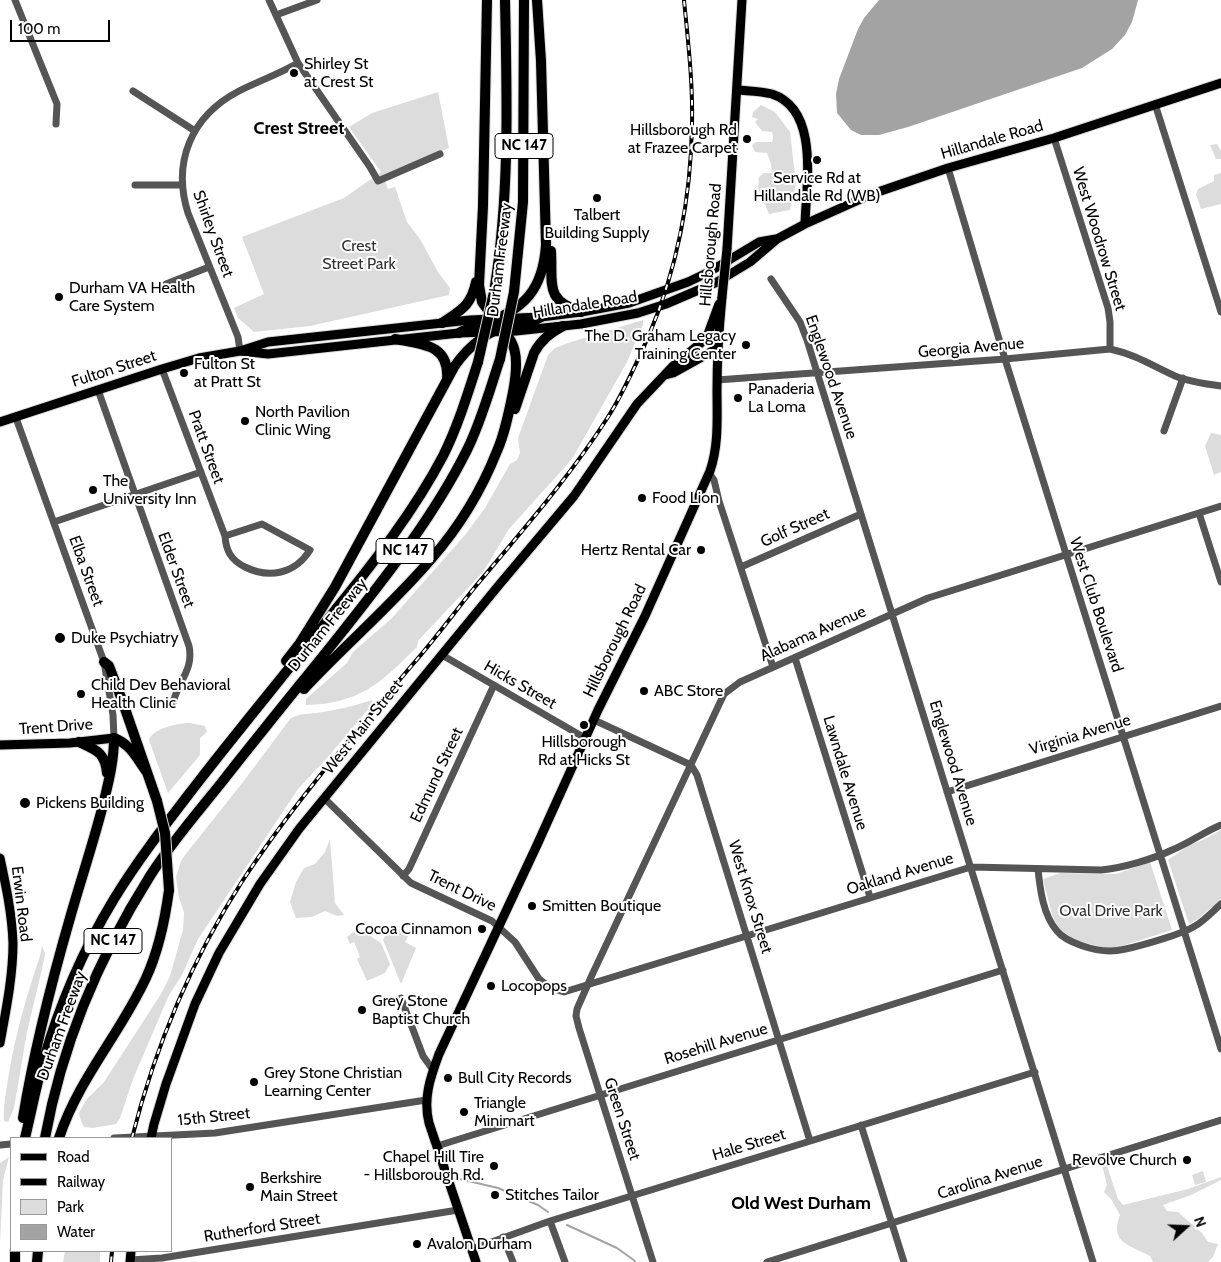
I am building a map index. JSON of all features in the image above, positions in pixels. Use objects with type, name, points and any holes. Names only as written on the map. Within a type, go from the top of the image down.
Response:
[{"type":"highway","points":[[271,720],[284,711],[433,557],[459,522],[475,496],[498,451],[504,432],[517,373],[517,356],[512,342],[496,326],[481,297],[480,274],[487,0]]},
{"type":"highway","name":"Durham Freeway","points":[[26,1137],[42,1064],[52,1031],[75,975],[114,900],[157,836],[381,551],[428,482],[450,440],[478,362],[494,292],[501,238],[506,134],[505,0]]},
{"type":"highway","name":"Durham Freeway","points":[[45,1137],[50,1108],[68,1044],[90,987],[119,930],[159,864],[384,579],[424,522],[458,467],[473,438],[500,359],[514,292],[523,202],[524,0]]},
{"type":"highway","points":[[265,699],[278,673],[335,587],[463,353],[518,306],[531,294],[537,285],[545,262],[545,211],[541,61],[537,0]]},
{"type":"highway","points":[[545,211],[550,231],[553,289],[556,297],[567,307],[581,312]]},
{"type":"highway","points":[[442,323],[465,306],[471,298],[480,274]]},
{"type":"highway","points":[[464,333],[465,329],[534,322],[541,317]]},
{"type":"highway","points":[[504,432],[512,419],[538,346],[546,336],[563,326]]},
{"type":"highway","points":[[395,339],[429,346],[437,350],[442,355],[448,372],[446,381]]},
{"type":"highway","points":[[59,1137],[85,1079],[146,978],[162,934],[169,890],[164,832],[157,801],[117,685],[109,666],[104,662]]},
{"type":"highway","points":[[20,1137],[29,1085],[45,1015],[108,783],[113,760],[114,738],[129,746],[146,771]]},
{"type":"highway","points":[[79,742],[98,751],[105,760],[108,783]]},
{"type":"main road","name":"Hillsborough Road","points":[[476,1262],[426,1112],[426,1100],[433,1070],[585,738],[638,631],[714,460],[718,348],[738,90],[742,0]]},
{"type":"main road","name":"Hillandale Road","points":[[496,326],[563,326],[615,319],[666,304],[726,277],[750,262],[777,239],[859,199],[948,168],[1054,138],[1221,82]]},
{"type":"main road","points":[[738,90],[758,91],[776,96],[787,102],[800,118],[806,144],[805,224]]},
{"type":"main road","name":"Hillandale Road","points":[[541,317],[629,303],[662,292],[709,272],[759,242],[777,239]]},
{"type":"main road","name":"West Main Street","points":[[152,1137],[163,1092],[185,1030],[216,960],[260,884],[299,829],[324,798],[499,584],[574,496],[637,404],[672,366],[702,342],[708,334],[722,297]]},
{"type":"main road","name":"Fulton Street","points":[[0,422],[162,369],[268,342],[442,323],[496,326]]},
{"type":"main road","name":"Fulton Street","points":[[240,350],[268,354],[464,333]]},
{"type":"main road","name":"West Main Street","points":[[665,375],[673,373],[718,348]]},
{"type":"main road","name":"Trent Drive","points":[[0,745],[79,742],[114,738]]},
{"type":"main road","name":"Erwin Road","points":[[0,861],[8,897],[13,942],[10,984],[0,1043]]},
{"type":"street","points":[[15,0],[57,104],[56,124]]},
{"type":"street","points":[[269,0],[298,63],[378,181],[440,154]]},
{"type":"street","points":[[276,15],[317,0]]},
{"type":"street","name":"Shirley Street","points":[[240,350],[238,337],[183,199],[184,157],[195,131],[210,111],[229,97],[298,63]]},
{"type":"street","points":[[133,91],[195,131]]},
{"type":"street","points":[[1155,104],[1221,312]]},
{"type":"street","name":"West Woodrow Street","points":[[1054,138],[1108,308],[1110,349]]},
{"type":"street","name":"West Club Boulevard","points":[[948,168],[1005,359],[1221,1049]]},
{"type":"street","points":[[135,185],[182,185]]},
{"type":"street","points":[[166,284],[210,268]]},
{"type":"street","name":"Englewood Avenue","points":[[771,279],[800,322],[1093,1262]]},
{"type":"street","name":"Georgia Avenue","points":[[717,380],[817,374],[1110,349],[1125,352],[1183,378],[1221,386]]},
{"type":"street","name":"Pratt Street","points":[[162,369],[225,536],[228,553],[232,558],[237,563],[261,574],[273,574],[290,569],[305,559],[310,550],[262,524],[225,536]]},
{"type":"street","points":[[1164,431],[1183,378]]},
{"type":"street","name":"Elder Street","points":[[98,390],[189,646],[191,656],[188,670],[176,692],[173,703]]},
{"type":"street","name":"Elba Street","points":[[16,418],[104,662],[114,738]]},
{"type":"street","points":[[54,522],[201,472]]},
{"type":"street","points":[[708,475],[719,501],[773,667]]},
{"type":"street","name":"Alabama Avenue","points":[[588,984],[724,694],[732,686],[928,598],[1221,506]]},
{"type":"street","points":[[1200,512],[1221,582]]},
{"type":"street","name":"Golf Street","points":[[741,567],[861,514]]},
{"type":"street","name":"Hicks Street","points":[[442,655],[585,738]]},
{"type":"street","name":"Lawndale Avenue","points":[[794,658],[870,897]]},
{"type":"street","name":"Edmund Street","points":[[404,876],[494,685]]},
{"type":"street","name":"Virginia Avenue","points":[[946,792],[1221,706]]},
{"type":"street","points":[[594,720],[691,765]]},
{"type":"street","name":"West Knox Street","points":[[691,765],[697,775],[810,1140]]},
{"type":"street","name":"Trent Drive","points":[[324,798],[404,876],[421,888],[500,926],[515,942],[534,974],[547,985],[564,992],[588,984]]},
{"type":"street","name":"Oakland Avenue","points":[[588,984],[971,867],[1116,869],[1172,850],[1200,834],[1221,825]]},
{"type":"street","points":[[1038,869],[1041,892],[1053,926],[1070,941],[1104,950],[1117,950],[1184,931],[1196,926],[1221,904]]},
{"type":"street","name":"Rosehill Avenue","points":[[437,1146],[1003,970]]},
{"type":"street","name":"Green Street","points":[[588,984],[577,1009],[576,1016],[653,1262]]},
{"type":"street","points":[[401,998],[424,1056],[433,1070]]},
{"type":"street","name":"Hale Street","points":[[472,1249],[550,1221],[1035,1072]]},
{"type":"street","name":"15th Street","points":[[162,1137],[235,1130],[426,1100]]},
{"type":"street","name":"Carolina Avenue","points":[[766,1262],[1221,1120]]},
{"type":"street","points":[[861,1125],[904,1262]]},
{"type":"street","name":"Rutherford Street","points":[[130,1258],[162,1258],[458,1210]]},
{"type":"street","points":[[550,1221],[565,1262]]},
{"type":"street","points":[[503,1237],[512,1262]]},
{"type":"green space","name":"Crest Street Park","points":[[438,92],[449,148],[383,175],[388,189],[395,187],[407,222],[420,239],[438,272],[450,288],[449,295],[310,326],[254,332],[238,318],[234,308],[264,294],[242,237],[344,198],[381,172],[349,127],[372,113]]},
{"type":"green space","points":[[761,105],[775,112],[790,132],[796,184],[790,210],[769,214],[758,188],[759,177],[764,173],[772,173],[771,164],[767,153],[755,152],[752,145],[756,142],[772,142],[772,132],[762,131],[755,122],[758,119],[752,117],[753,112]]},
{"type":"green space","points":[[1217,144],[1221,151],[1221,159],[1216,159],[1210,145]]},
{"type":"green space","points":[[1221,173],[1221,204],[1201,209],[1196,194],[1198,189],[1214,181],[1214,175]]},
{"type":"green space","points":[[643,320],[643,325],[627,362],[572,459],[509,529],[483,572],[418,641],[417,647],[380,681],[355,696],[341,701],[306,705],[306,699],[347,663],[353,652],[392,618],[465,535],[485,508],[510,464],[517,460],[520,453],[518,438],[548,355],[555,348],[568,343]]},
{"type":"green space","points":[[1211,433],[1221,435],[1221,472],[1214,475],[1205,446]]},
{"type":"green space","points":[[372,700],[370,707],[298,789],[198,939],[182,975],[169,995],[116,1124],[93,1128],[84,1127],[79,1113],[86,1100],[104,1082],[161,994],[170,976],[183,930],[184,912],[179,898],[176,877],[185,855],[290,719],[300,715],[338,709]]},
{"type":"green space","points":[[190,723],[205,726],[207,732],[200,738],[200,755],[168,793],[149,740],[151,736],[161,729]]},
{"type":"green space","name":"Oval Drive Park","points":[[1221,830],[1221,899],[1198,919],[1189,924],[1168,860],[1189,845]]},
{"type":"green space","points":[[330,839],[335,903],[344,915],[337,916],[325,911],[312,917],[296,918],[290,902],[296,882],[304,868],[315,864],[325,852]]},
{"type":"green space","name":"Oval Drive Park","points":[[1150,862],[1172,930],[1119,947],[1105,948],[1074,940],[1059,928],[1053,918],[1043,879],[1060,873],[1116,874]]},
{"type":"green space","points":[[390,925],[408,936],[405,942],[416,948],[401,984],[383,940]]},
{"type":"green space","points":[[358,928],[381,943],[390,964],[385,973],[367,981],[357,959],[360,957],[354,942],[350,944],[347,937]]},
{"type":"green space","points":[[42,946],[45,954],[27,1032],[14,1108],[8,1122],[4,1121],[4,1110],[14,1047]]},
{"type":"green space","points":[[9,1157],[3,1180],[0,1243],[0,1163]]},
{"type":"green space","points":[[1106,1163],[1118,1199],[1123,1205],[1188,1189],[1221,1177],[1221,1180],[1191,1195],[1163,1205],[1167,1211],[1178,1212],[1202,1233],[1208,1242],[1218,1244],[1213,1257],[1208,1262],[1153,1262],[1150,1256],[1123,1242],[1117,1232],[1120,1215],[1111,1199],[1104,1192],[1107,1185],[1102,1165]]},
{"type":"green space","points":[[1203,1171],[1206,1182],[1195,1185],[1192,1175]]},
{"type":"green space","points":[[65,1252],[100,1252],[100,1262],[63,1262]]},
{"type":"water","points":[[879,0],[1138,0],[1132,22],[1125,35],[1112,49],[1082,68],[908,127],[879,135],[861,135],[851,130],[837,113],[836,94],[839,79],[858,29],[864,18]]},
{"type":"waterway","points":[[460,1179],[498,1188],[538,1205],[548,1212]]},
{"type":"waterway","points":[[567,1225],[617,1248],[635,1261]]},
{"type":"railway","points":[[132,1137],[152,1070],[177,1005],[207,941],[243,880],[282,824],[325,770],[561,483],[608,417],[630,377],[659,310],[675,258],[689,178],[692,109],[684,0]]},
{"type":"railway","points":[[111,1262],[112,1252]]},
{"type":"place","name":"Shirley St at Crest St","points":[[294,73]]},
{"type":"place","name":"Hillsborough Rd at Frazee Carpet","points":[[747,139]]},
{"type":"place","name":"Service Rd at Hillandale Rd (WB)","points":[[817,160]]},
{"type":"place","name":"Talbert Building Supply","points":[[597,198]]},
{"type":"place","name":"Durham VA Health Care System","points":[[59,297]]},
{"type":"place","name":"The D. Graham Legacy Training Center","points":[[746,345]]},
{"type":"place","name":"Fulton St at Pratt St","points":[[184,373]]},
{"type":"place","name":"Panaderia La Loma","points":[[738,398]]},
{"type":"place","name":"North Pavilion Clinic Wing","points":[[245,421]]},
{"type":"place","name":"The University Inn","points":[[93,490]]},
{"type":"place","name":"Food Lion","points":[[642,498]]},
{"type":"place","name":"Hertz Rental Car","points":[[701,550]]},
{"type":"place","name":"Duke Psychiatry","points":[[60,638]]},
{"type":"place","name":"ABC Store","points":[[644,691]]},
{"type":"place","name":"Child Dev Behavioral Health Clinic","points":[[81,694]]},
{"type":"place","name":"Hillsborough Rd at Hicks St","points":[[584,725]]},
{"type":"place","name":"Pickens Building","points":[[25,803]]},
{"type":"place","name":"Smitten Boutique","points":[[532,906]]},
{"type":"place","name":"Cocoa Cinnamon","points":[[482,929]]},
{"type":"place","name":"Locopops","points":[[491,986]]},
{"type":"place","name":"Grey Stone Baptist Church","points":[[362,1010]]},
{"type":"place","name":"Bull City Records","points":[[448,1078]]},
{"type":"place","name":"Grey Stone Christian Learning Center","points":[[254,1082]]},
{"type":"place","name":"Triangle Minimart","points":[[464,1112]]},
{"type":"place","name":"Revolve Church","points":[[1187,1160]]},
{"type":"place","name":"Chapel Hill Tire - Hillsborough Rd.","points":[[494,1166]]},
{"type":"place","name":"Berkshire Main Street","points":[[250,1187]]},
{"type":"place","name":"Stitches Tailor","points":[[495,1195]]},
{"type":"place","name":"Avalon Durham","points":[[417,1244]]},
{"type":"district","name":"Crest Street","points":[[299,129]]},
{"type":"district","name":"Old West Durham","points":[[801,1204]]}]
